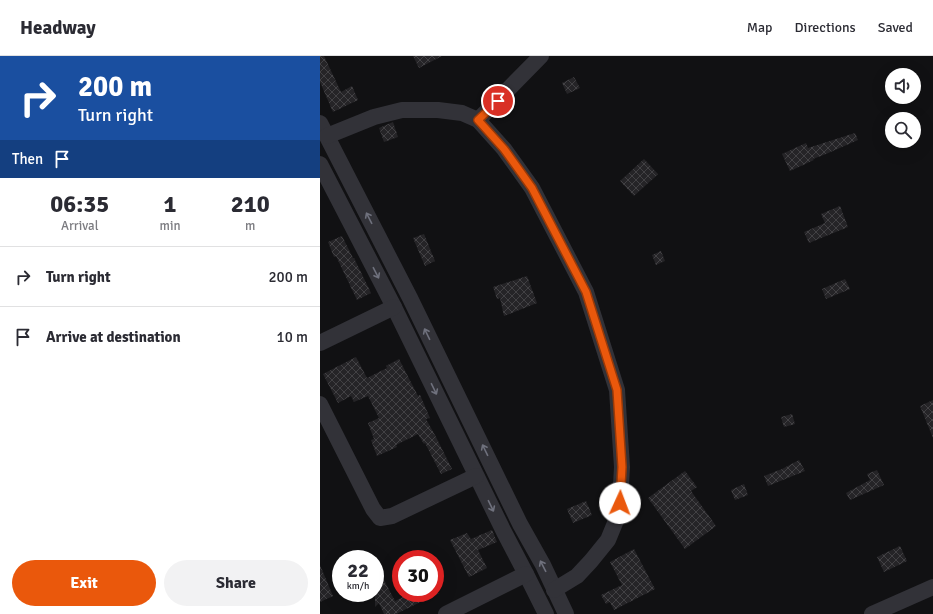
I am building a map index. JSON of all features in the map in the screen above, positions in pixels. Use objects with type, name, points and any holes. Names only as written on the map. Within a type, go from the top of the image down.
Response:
[{"type":"street","points":[[478,120],[541,56]]},
{"type":"street","points":[[554,590],[576,576],[591,561],[608,540],[615,523],[620,503],[622,467],[617,390],[586,292],[532,188],[504,149],[478,120],[462,113],[438,110],[402,110],[323,130],[410,298],[520,524],[566,614]]},
{"type":"street","points":[[320,164],[394,307],[476,476],[546,614]]},
{"type":"street","points":[[320,343],[394,307]]},
{"type":"street","points":[[320,404],[373,510],[380,518],[392,516],[476,476]]},
{"type":"street","points":[[446,614],[526,574]]},
{"type":"street","points":[[872,614],[933,587]]},
{"type":"building","points":[[320,56],[324,56],[341,92],[352,86],[358,100],[333,112],[320,82]]},
{"type":"building","points":[[413,56],[442,56],[419,68]]},
{"type":"building","points":[[574,77],[580,88],[567,94],[562,83]]},
{"type":"building","points":[[393,122],[398,137],[384,142],[379,128]]},
{"type":"building","points":[[855,133],[858,140],[813,159],[814,160],[790,171],[782,154],[806,143],[808,148]]},
{"type":"building","points":[[644,159],[658,174],[634,196],[620,181]]},
{"type":"building","points":[[840,206],[848,227],[809,243],[804,232],[825,223],[821,214]]},
{"type":"building","points":[[424,234],[435,261],[425,266],[413,238]]},
{"type":"building","points":[[342,236],[371,293],[357,300],[336,256],[334,257],[328,242]]},
{"type":"building","points":[[661,251],[665,261],[656,265],[652,255]]},
{"type":"building","points":[[527,276],[537,303],[504,316],[500,298],[497,299],[493,287]]},
{"type":"building","points":[[845,279],[850,289],[826,299],[822,289]]},
{"type":"building","points":[[356,357],[367,378],[387,368],[386,366],[399,359],[418,396],[420,395],[430,418],[426,419],[452,469],[441,474],[425,443],[424,444],[418,434],[396,445],[397,447],[377,456],[371,440],[374,439],[368,423],[379,418],[368,396],[354,402],[351,396],[338,403],[323,374]]},
{"type":"building","points":[[933,400],[933,438],[920,406]]},
{"type":"building","points":[[792,414],[795,424],[784,427],[781,417]]},
{"type":"building","points":[[799,460],[805,471],[768,486],[764,476]]},
{"type":"building","points":[[877,470],[884,485],[850,500],[846,493],[870,480],[867,474]]},
{"type":"building","points":[[685,471],[697,487],[691,491],[716,526],[685,549],[648,498]]},
{"type":"building","points":[[744,484],[748,495],[735,500],[731,490]]},
{"type":"building","points":[[586,501],[592,515],[573,523],[567,509]]},
{"type":"building","points":[[492,530],[497,542],[478,550],[487,568],[469,577],[450,540],[467,533],[471,539]]},
{"type":"building","points":[[900,546],[907,561],[884,572],[877,557]]},
{"type":"building","points":[[634,549],[655,589],[614,610],[610,602],[606,604],[601,595],[622,585],[610,562]]},
{"type":"building","points":[[320,565],[332,596],[320,602]]},
{"type":"building","points":[[384,580],[392,595],[392,602],[421,602],[396,614],[384,614],[379,603],[375,607],[375,602],[384,602]]},
{"type":"route","points":[[498,101],[478,120],[504,149],[532,188],[586,292],[617,390],[622,467],[620,503]]}]
